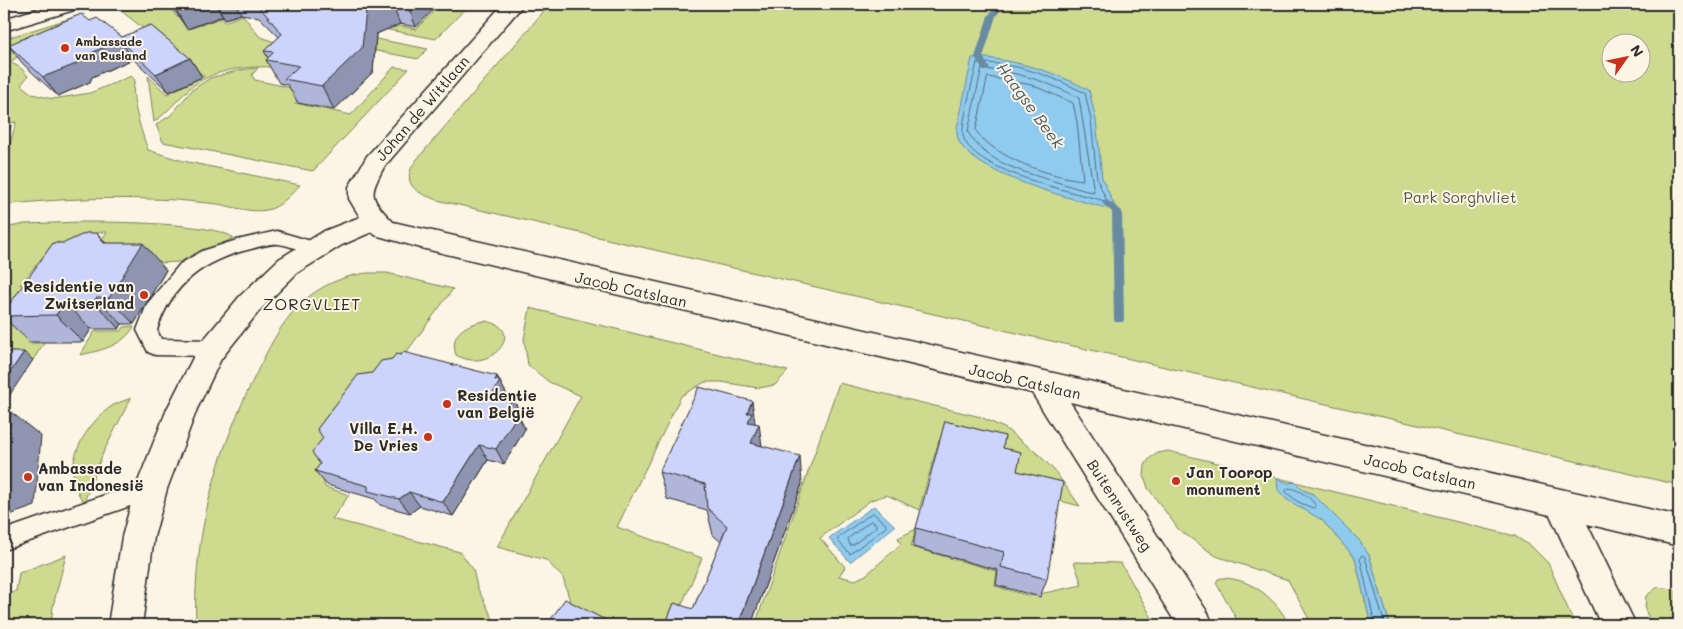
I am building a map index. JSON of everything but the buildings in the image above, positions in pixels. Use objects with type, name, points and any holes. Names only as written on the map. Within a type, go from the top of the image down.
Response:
[{"type":"street","points":[[4,25],[74,4]]},
{"type":"street","name":"Johan de Wittlaan","points":[[375,221],[361,199],[361,187],[375,162],[514,4]]},
{"type":"street","points":[[126,625],[138,537],[151,489],[182,409],[214,348],[250,303],[288,266],[333,238],[375,221]]},
{"type":"street","name":"Jacob Catslaan","points":[[375,221],[384,229],[421,239],[1043,385],[1679,531]]},
{"type":"street","name":"Buitenrustweg","points":[[1043,385],[1196,625]]},
{"type":"street","points":[[1560,503],[1619,625]]},
{"type":"lane","points":[[214,348],[155,347],[147,330],[154,309],[186,269],[208,256],[237,246],[277,237],[315,249]]},
{"type":"lane","points":[[4,540],[151,489]]},
{"type":"green space","points":[[128,4],[175,4],[169,6],[177,17],[180,16],[189,29],[221,18],[224,22],[243,15],[259,36],[292,49],[272,67],[238,69],[206,78],[188,90],[154,122],[148,76],[167,94],[204,76],[116,7]]},
{"type":"green space","points":[[441,4],[470,4],[436,39],[331,19],[393,28],[401,26],[416,29]]},
{"type":"green space","name":"Park Sorghvliet","points":[[550,4],[1679,4],[1679,485],[441,201],[414,188],[409,179],[412,166]]},
{"type":"green space","points":[[84,14],[83,20],[10,62],[21,68],[28,76],[21,85],[32,94],[53,99],[90,93],[131,76],[135,80],[135,105],[148,150],[183,161],[300,185],[277,206],[261,211],[176,200],[90,199],[4,205],[4,145],[10,144],[16,122],[4,124],[4,39]]},
{"type":"green space","points":[[320,28],[428,49],[418,59],[310,38]]},
{"type":"green space","points":[[394,67],[409,69],[313,171],[163,142],[156,125],[171,115],[192,90],[210,78],[240,70],[258,68],[252,75],[255,80],[306,91],[295,103],[351,115]]},
{"type":"green space","points":[[81,222],[184,226],[223,233],[234,238],[179,262],[82,267],[107,232],[100,232],[69,243],[55,242],[20,285],[67,286],[28,343],[44,343],[33,360],[4,360],[4,228],[25,224]]},
{"type":"green space","points":[[387,273],[453,289],[320,469],[325,487],[349,495],[332,519],[460,552],[473,569],[477,587],[496,625],[196,625],[198,560],[210,496],[230,434],[260,365],[285,321],[305,299],[321,288],[349,276]]},
{"type":"green space","points":[[530,308],[788,371],[775,385],[759,388],[721,382],[705,382],[681,396],[617,527],[702,558],[673,625],[600,625],[573,611],[563,578],[546,560],[497,547],[581,396],[549,382],[528,365],[524,339]]},
{"type":"green space","points":[[484,321],[497,325],[504,331],[504,339],[500,348],[493,355],[482,359],[469,360],[456,355],[455,341],[460,331]]},
{"type":"green space","points":[[134,326],[125,338],[111,346],[80,355],[95,331],[121,331],[124,327]]},
{"type":"green space","points":[[839,383],[981,417],[1006,429],[1038,454],[1054,470],[1080,506],[1013,489],[1002,455],[939,440],[919,510],[887,495],[871,500],[820,538],[845,567],[839,576],[855,580],[866,575],[901,544],[898,538],[916,529],[911,547],[997,571],[995,586],[1030,596],[1082,585],[1074,562],[1121,563],[1156,625],[755,625]]},
{"type":"green space","points":[[131,398],[103,453],[84,502],[77,490],[73,477],[74,464],[82,439],[99,417],[109,408]]},
{"type":"green space","points":[[1168,451],[1295,482],[1296,506],[1322,520],[1355,558],[1371,625],[1312,625],[1288,580],[1216,556],[1179,530],[1148,488],[1144,476],[1145,465],[1150,458],[1158,453]]},
{"type":"green space","points":[[1295,482],[1515,536],[1533,548],[1548,563],[1575,625],[1390,625],[1369,555],[1313,494],[1302,490]]},
{"type":"green space","points":[[66,555],[53,606],[51,625],[4,625],[4,596],[16,591],[19,573]]},
{"type":"green space","points":[[1218,579],[1243,582],[1262,592],[1278,607],[1289,625],[1240,625],[1216,583]]},
{"type":"green space","points":[[1658,587],[1679,590],[1679,625],[1652,625],[1645,610],[1646,596]]},
{"type":"water","points":[[979,57],[1008,61],[1036,68],[1062,77],[1089,90],[1096,120],[1102,178],[1117,211],[1026,184],[979,162],[964,148],[957,134],[957,127],[972,58]]},
{"type":"water","points":[[1277,478],[1288,483],[1295,482],[1303,490],[1313,494],[1359,540],[1369,555],[1390,625],[1371,625],[1355,558],[1322,520],[1286,499],[1278,490]]},
{"type":"water","points":[[874,506],[895,526],[850,562],[829,538]]},
{"type":"waterway","name":"Haagse Beek","points":[[986,69],[979,57],[992,16],[1001,4]]},
{"type":"waterway","name":"Haagse Beek","points":[[1107,203],[1117,211],[1119,319]]},
{"type":"place","name":"Ambassade van Rusland","points":[[65,48]]},
{"type":"place","name":"Residentie van Zwitserland","points":[[144,295]]},
{"type":"place","name":"Residentie van België","points":[[447,404]]},
{"type":"place","name":"Villa E.H. De Vries","points":[[428,437]]},
{"type":"place","name":"Ambassade van Indonesië","points":[[28,477]]},
{"type":"place","name":"Jan Toorop monument","points":[[1176,481]]},
{"type":"district","name":"ZORGVLIET","points":[[312,303]]}]
